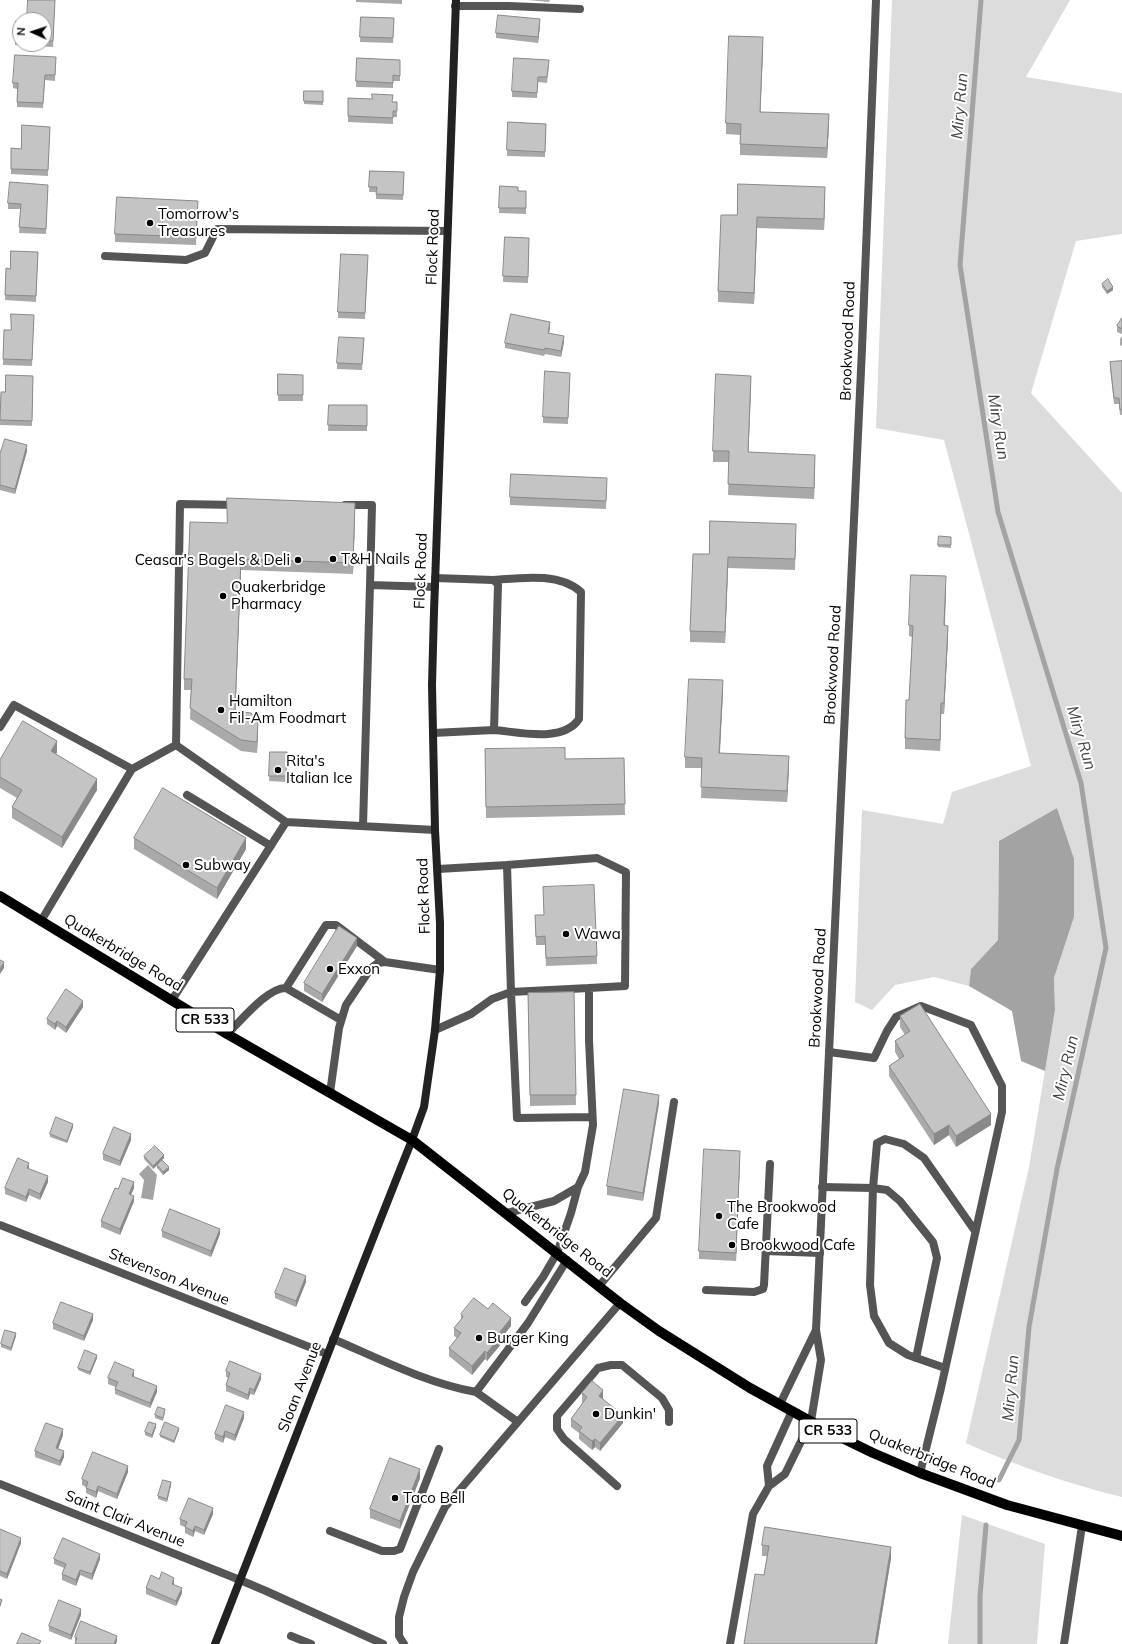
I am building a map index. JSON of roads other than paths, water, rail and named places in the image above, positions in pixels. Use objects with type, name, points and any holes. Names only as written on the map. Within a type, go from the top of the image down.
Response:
[{"type":"main road","name":"Flock Road","points":[[412,1140],[424,1107],[435,1030],[440,970],[432,685],[455,3]]},
{"type":"main road","name":"Quakerbridge Road","points":[[0,896],[227,1034],[412,1140],[620,1303],[687,1349],[750,1388],[873,1453],[920,1473],[1007,1505],[1122,1536]]},
{"type":"main road","name":"Sloan Avenue","points":[[215,1644],[327,1354],[412,1140]]},
{"type":"street","name":"Brookwood Road","points":[[769,1486],[785,1474],[811,1421],[821,1360],[816,1330],[861,365],[876,0]]},
{"type":"street","points":[[455,3],[580,9]]},
{"type":"street","points":[[105,256],[186,260],[205,253],[217,229],[447,231]]},
{"type":"street","points":[[176,745],[180,504],[242,505]]},
{"type":"street","points":[[334,505],[372,505],[363,826]]},
{"type":"street","points":[[370,585],[522,578],[550,579],[573,586],[581,592],[579,719],[574,726],[568,730],[548,734],[494,730],[434,733]]},
{"type":"street","points":[[493,580],[498,584],[494,730]]},
{"type":"street","points":[[0,726],[14,705],[132,769]]},
{"type":"street","points":[[41,921],[132,769],[176,745]]},
{"type":"street","points":[[176,745],[286,822],[435,830]]},
{"type":"street","points":[[187,795],[271,846]]},
{"type":"street","points":[[172,1000],[286,822]]},
{"type":"street","points":[[435,1030],[471,1014],[492,1000],[510,992],[625,986],[626,872],[597,858],[438,869]]},
{"type":"street","points":[[507,865],[510,992],[517,1118],[592,1117]]},
{"type":"street","points":[[286,988],[326,925],[336,924],[385,962]]},
{"type":"street","points":[[330,1093],[341,1020],[346,1005],[371,968],[378,963],[385,962],[440,970]]},
{"type":"street","points":[[227,1034],[266,996],[281,988],[286,988],[341,1020]]},
{"type":"street","points":[[524,1302],[543,1276],[557,1253],[571,1213],[578,1187],[585,1172],[592,1125],[588,1040],[589,988]]},
{"type":"street","points":[[829,1052],[874,1058],[887,1031],[896,1017],[921,1006],[971,1025],[1002,1086],[1002,1112],[920,1473]]},
{"type":"street","points":[[599,1286],[656,1218],[674,1102]]},
{"type":"street","points":[[945,1368],[916,1358],[889,1343],[874,1316],[870,1285],[873,1188],[877,1143],[885,1139],[904,1144],[924,1158],[975,1231]]},
{"type":"street","points":[[706,1290],[759,1291],[764,1285],[770,1164]]},
{"type":"street","points":[[507,1213],[554,1201],[578,1187]]},
{"type":"street","points":[[822,1187],[873,1188],[887,1190],[900,1201],[933,1242],[937,1258],[916,1358]]},
{"type":"street","name":"Stevenson Avenue","points":[[0,1225],[327,1354]]},
{"type":"street","points":[[766,1251],[820,1253]]},
{"type":"street","points":[[476,1392],[528,1323],[567,1260]]},
{"type":"street","points":[[404,1644],[399,1636],[399,1617],[404,1598],[413,1572],[445,1506],[620,1303]]},
{"type":"street","name":"Brookwood Road","points":[[780,1404],[816,1330]]},
{"type":"street","points":[[333,1339],[387,1363],[455,1388],[476,1392],[518,1422]]},
{"type":"street","points":[[617,1486],[564,1439],[557,1429],[558,1416],[598,1368],[611,1365],[622,1365],[662,1398],[669,1410],[669,1422]]},
{"type":"street","points":[[730,1644],[753,1514],[769,1486],[767,1466],[792,1411]]},
{"type":"street","points":[[330,1531],[382,1551],[394,1551],[400,1549],[439,1448]]},
{"type":"street","name":"Saint Clair Avenue","points":[[0,1484],[240,1580],[383,1644]]},
{"type":"street","points":[[1064,1644],[1082,1526]]},
{"type":"street","points":[[291,1636],[311,1644]]},
{"type":"waterway","name":"Miry Run","points":[[981,0],[960,265],[998,512],[1081,783],[1106,948],[1057,1169],[1029,1327],[1019,1440],[999,1480]]},
{"type":"waterway","name":"Miry Run","points":[[980,1644],[980,1596],[986,1525]]},
{"type":"place","name":"Tomorrow's Treasures","points":[[150,223]]},
{"type":"place","name":"T&H Nails","points":[[333,559]]},
{"type":"place","name":"Ceasar's Bagels & Deli","points":[[298,560]]},
{"type":"place","name":"Quakerbridge Pharmacy","points":[[223,596]]},
{"type":"place","name":"Hamilton Fil-Am Foodmart","points":[[221,710]]},
{"type":"place","name":"Rita's Italian Ice","points":[[278,770]]},
{"type":"place","name":"Subway","points":[[186,865]]},
{"type":"place","name":"Wawa","points":[[566,934]]},
{"type":"place","name":"Exxon","points":[[330,969]]},
{"type":"place","name":"The Brookwood Cafe","points":[[719,1216]]},
{"type":"place","name":"Brookwood Cafe","points":[[732,1245]]},
{"type":"place","name":"Burger King","points":[[479,1338]]},
{"type":"place","name":"Dunkin'","points":[[596,1414]]},
{"type":"place","name":"Taco Bell","points":[[395,1498]]}]
